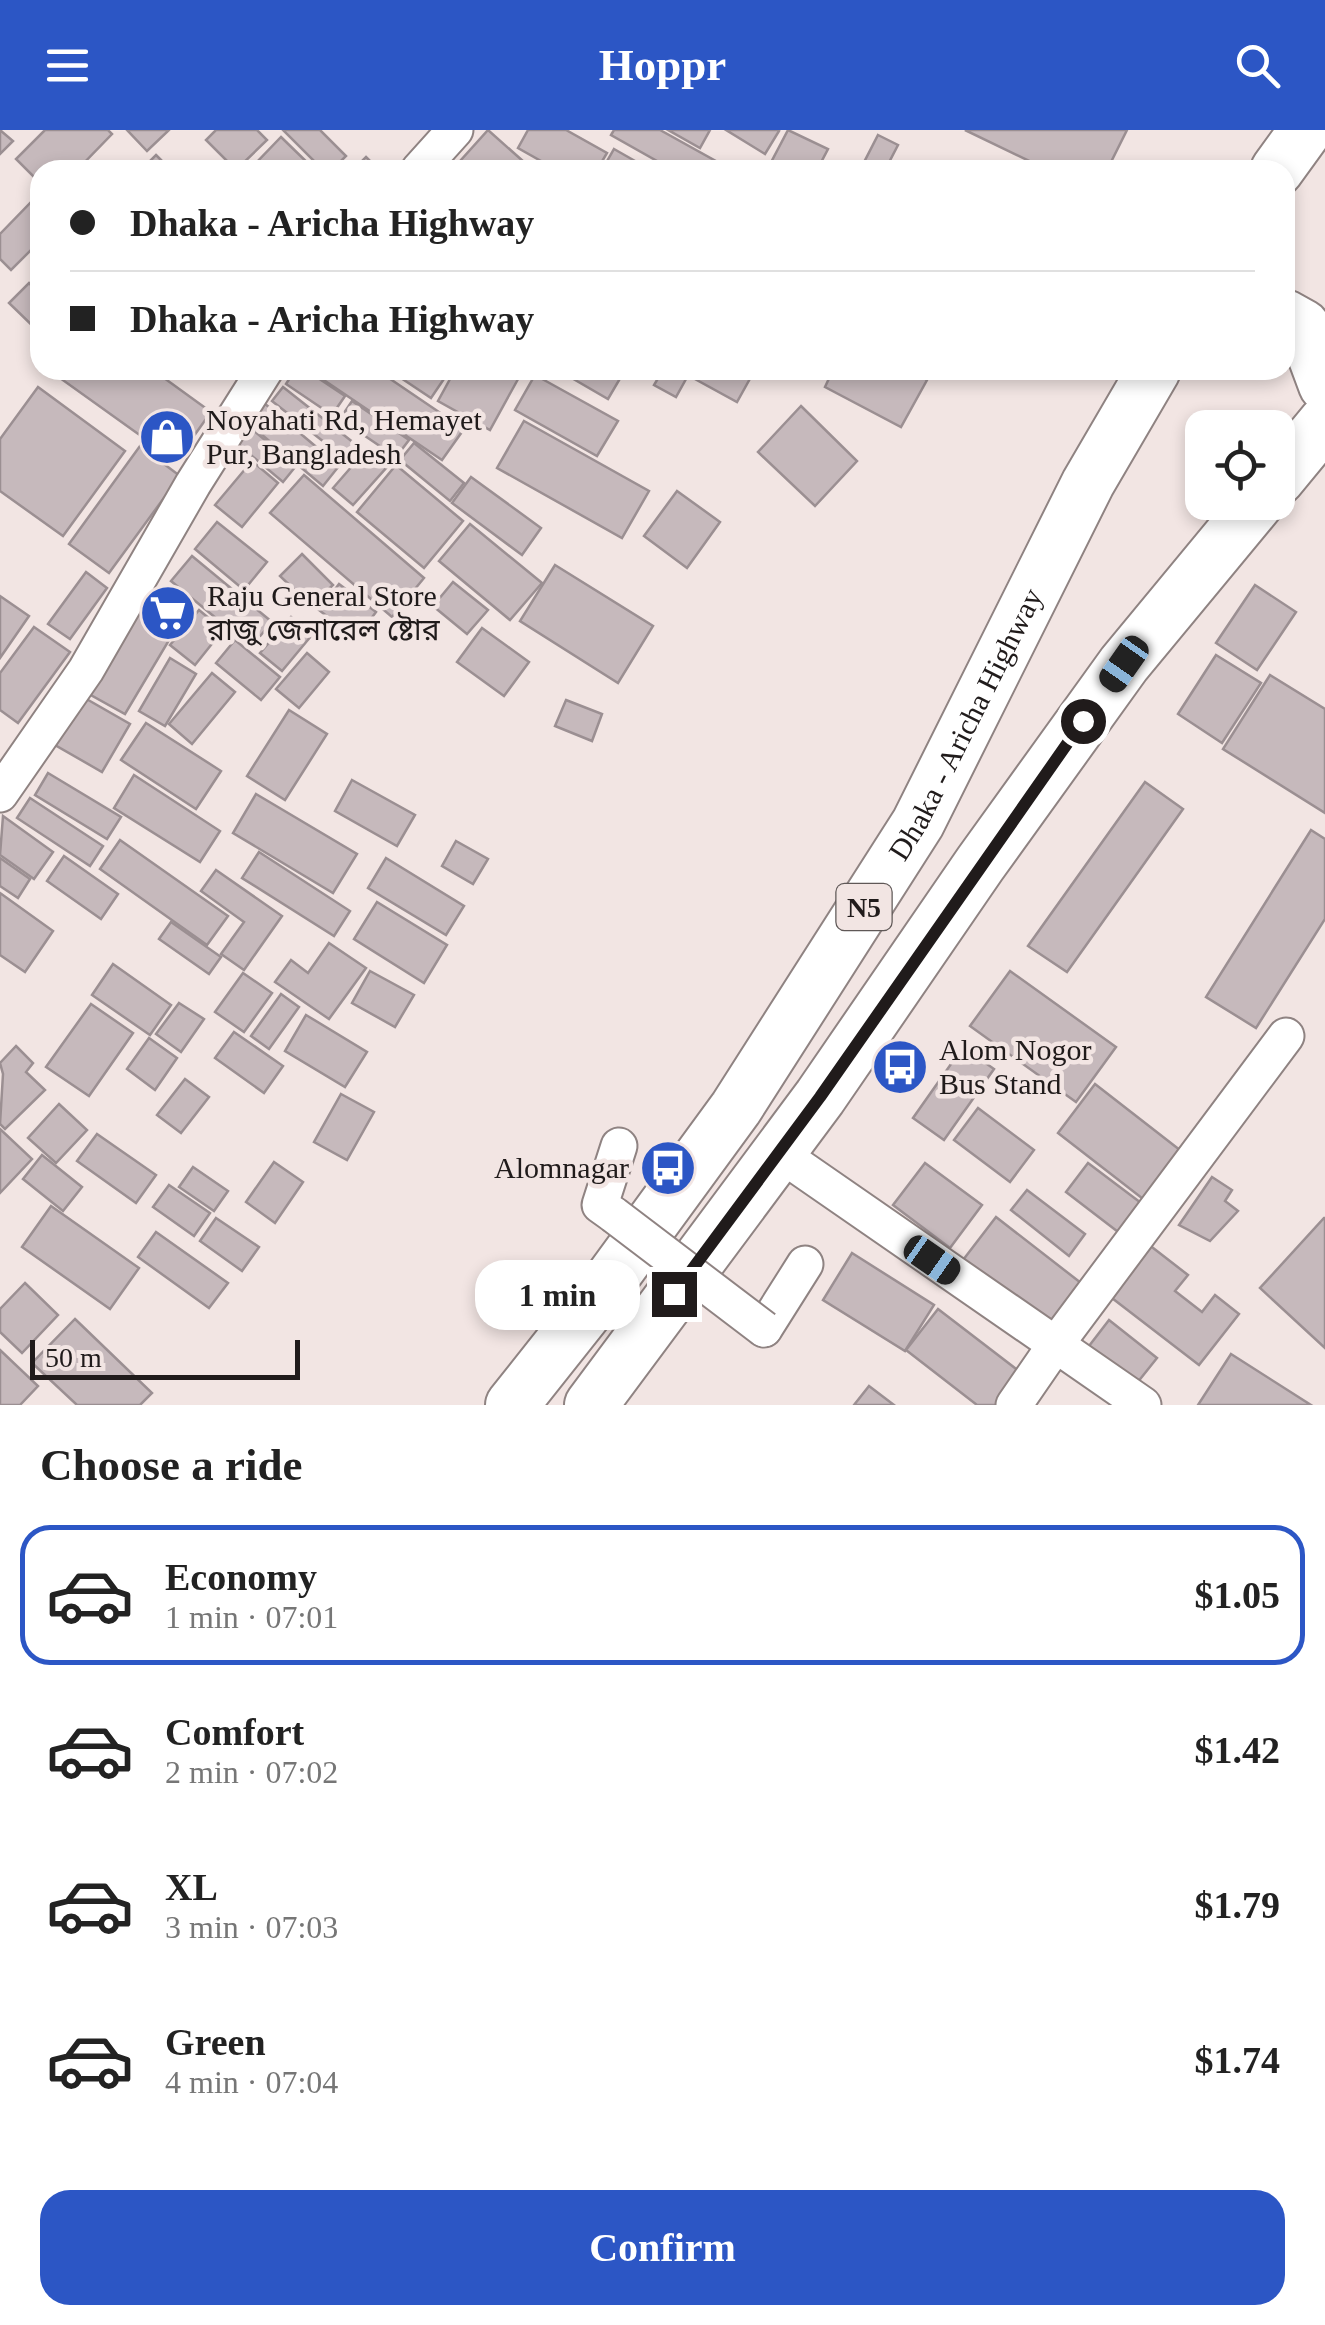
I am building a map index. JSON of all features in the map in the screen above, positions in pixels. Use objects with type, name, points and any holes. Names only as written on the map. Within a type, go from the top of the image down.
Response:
[{"type":"highway","points":[[1284,160],[1306,130]]},
{"type":"highway","points":[[1295,322],[1303,326],[1325,385]]},
{"type":"highway","name":"Dhaka - Aricha Highway","points":[[512,1405],[600,1294],[736,1108],[918,822],[1088,483],[1148,380]]},
{"type":"highway","points":[[1295,459],[1325,422]]},
{"type":"highway","name":"N5","points":[[591,1405],[779,1153],[1124,664],[1243,520]]},
{"type":"street","points":[[428,160],[454,130]]},
{"type":"street","points":[[0,794],[86,670],[193,484],[259,380]]},
{"type":"street","points":[[1014,1405],[1286,1036]]},
{"type":"street","points":[[619,1146],[600,1205],[764,1329],[805,1264]]},
{"type":"street","points":[[779,1153],[1143,1405]]},
{"type":"building","points":[[0,130],[13,141],[0,154]]},
{"type":"building","points":[[45,130],[108,130],[112,134],[87,160],[30,160],[30,173],[16,159]]},
{"type":"building","points":[[127,130],[169,130],[147,151]]},
{"type":"building","points":[[216,130],[257,130],[267,140],[246,160],[226,160],[206,140]]},
{"type":"building","points":[[283,130],[320,130],[346,156],[342,160],[313,160]]},
{"type":"building","points":[[488,130],[522,160],[461,160]]},
{"type":"building","points":[[528,130],[566,130],[607,153],[603,160],[539,160],[518,148]]},
{"type":"building","points":[[614,130],[660,130],[714,160],[655,160],[611,135]]},
{"type":"building","points":[[668,130],[710,130],[700,148]]},
{"type":"building","points":[[726,130],[777,130],[779,131],[765,154]]},
{"type":"building","points":[[788,130],[828,149],[822,160],[772,160]]},
{"type":"building","points":[[965,130],[1127,130],[1112,160],[1027,160]]},
{"type":"building","points":[[878,135],[898,145],[890,160],[865,160]]},
{"type":"building","points":[[281,137],[305,160],[259,160]]},
{"type":"building","points":[[614,149],[633,160],[608,160]]},
{"type":"building","points":[[30,203],[30,251],[11,270],[0,259],[0,234]]},
{"type":"building","points":[[29,283],[30,323],[9,303]]},
{"type":"building","name":"Noyahati Rd, Hemayet Pur, Bangladesh","points":[[63,380],[167,380],[211,412],[176,461]]},
{"type":"building","points":[[289,380],[321,380],[345,396],[332,415],[286,384]]},
{"type":"building","points":[[324,380],[392,380],[464,429],[442,460]]},
{"type":"building","points":[[404,380],[443,380],[431,398]]},
{"type":"building","points":[[450,380],[518,380],[490,430],[438,401]]},
{"type":"building","points":[[532,380],[544,380],[618,421],[597,456],[515,410]]},
{"type":"building","points":[[575,380],[619,380],[608,399]]},
{"type":"building","points":[[657,380],[685,380],[676,397],[654,385]]},
{"type":"building","points":[[697,380],[749,380],[737,402]]},
{"type":"building","points":[[828,380],[927,380],[901,427],[825,387]]},
{"type":"building","points":[[38,387],[125,451],[63,536],[0,491],[0,439]]},
{"type":"building","points":[[283,387],[359,447],[348,461],[272,401]]},
{"type":"building","points":[[352,401],[409,440],[396,457],[340,419]]},
{"type":"building","points":[[264,403],[339,466],[323,486],[248,423]]},
{"type":"building","points":[[801,406],[857,461],[815,506],[758,452]]},
{"type":"building","points":[[524,421],[649,491],[622,538],[497,468]]},
{"type":"building","points":[[247,425],[296,466],[283,482],[233,440]]},
{"type":"building","points":[[414,443],[464,483],[450,501],[400,460]]},
{"type":"building","points":[[140,446],[180,476],[109,573],[69,544]]},
{"type":"building","points":[[367,449],[387,467],[353,505],[333,488]]},
{"type":"building","points":[[252,461],[278,483],[242,527],[215,505]]},
{"type":"building","points":[[396,465],[463,521],[424,568],[357,512]]},
{"type":"building","points":[[304,475],[424,578],[392,617],[270,513]]},
{"type":"building","points":[[471,477],[541,528],[522,555],[452,503]]},
{"type":"building","points":[[677,491],[720,522],[687,568],[644,536]]},
{"type":"building","points":[[217,522],[267,562],[244,590],[195,549]]},
{"type":"building","points":[[470,524],[542,583],[510,620],[439,561]]},
{"type":"building","points":[[302,554],[333,585],[311,606],[280,576]]},
{"type":"building","points":[[192,556],[272,622],[251,647],[171,581]]},
{"type":"building","points":[[555,565],[653,626],[618,683],[520,621]]},
{"type":"building","points":[[86,572],[107,588],[70,639],[48,624]]},
{"type":"building","points":[[453,582],[488,610],[467,634],[433,606]]},
{"type":"building","points":[[339,584],[376,612],[356,639],[319,610]]},
{"type":"building","points":[[1255,585],[1296,612],[1257,670],[1216,643]]},
{"type":"building","points":[[149,594],[184,615],[125,714],[89,694]]},
{"type":"building","points":[[0,596],[29,616],[0,658]]},
{"type":"building","points":[[199,610],[223,630],[195,665],[170,645]]},
{"type":"building","points":[[291,617],[312,635],[282,671],[260,653]]},
{"type":"building","points":[[34,627],[70,652],[18,723],[0,710],[0,673]]},
{"type":"building","points":[[482,628],[529,662],[504,696],[457,662]]},
{"type":"building","points":[[235,640],[280,677],[261,700],[216,663]]},
{"type":"building","points":[[307,653],[329,672],[299,708],[276,689]]},
{"type":"building","points":[[1216,655],[1261,683],[1222,743],[1178,714]]},
{"type":"building","points":[[170,658],[196,674],[165,726],[139,711]]},
{"type":"building","points":[[212,673],[235,692],[192,744],[169,724]]},
{"type":"building","points":[[1270,675],[1325,709],[1325,813],[1223,749]]},
{"type":"building","points":[[76,693],[130,724],[102,772],[48,741]]},
{"type":"building","points":[[566,700],[602,714],[592,741],[555,726]]},
{"type":"building","points":[[289,710],[327,734],[285,800],[247,776]]},
{"type":"building","points":[[146,723],[221,771],[196,809],[121,760]]},
{"type":"building","points":[[48,773],[121,817],[107,839],[35,795]]},
{"type":"building","points":[[134,775],[220,831],[200,862],[114,808]]},
{"type":"building","points":[[352,780],[415,815],[397,846],[335,811]]},
{"type":"building","points":[[1145,782],[1183,809],[1067,972],[1028,946]]},
{"type":"building","points":[[256,794],[357,854],[333,893],[233,833]]},
{"type":"building","points":[[30,798],[103,846],[90,866],[17,818]]},
{"type":"building","points":[[3,816],[53,852],[34,879],[0,855]]},
{"type":"building","points":[[1311,830],[1325,839],[1325,919],[1256,1028],[1206,997]]},
{"type":"building","points":[[120,840],[228,916],[207,945],[100,869]]},
{"type":"building","points":[[456,841],[488,859],[473,884],[442,866]]},
{"type":"building","points":[[259,852],[350,911],[334,936],[242,878]]},
{"type":"building","points":[[64,856],[118,894],[101,919],[47,881]]},
{"type":"building","points":[[0,858],[30,879],[18,898],[0,886]]},
{"type":"building","points":[[386,858],[464,906],[446,935],[368,888]]},
{"type":"building","points":[[216,870],[282,916],[244,970],[221,954],[244,922],[201,891]]},
{"type":"building","points":[[0,893],[53,931],[25,972],[0,955]]},
{"type":"building","points":[[377,902],[447,945],[424,983],[354,939]]},
{"type":"building","points":[[171,922],[221,957],[209,974],[159,939]]},
{"type":"building","points":[[329,943],[366,968],[329,1019],[275,982],[291,960],[308,973]]},
{"type":"building","points":[[113,964],[171,1005],[150,1035],[92,995]]},
{"type":"building","points":[[370,971],[414,995],[395,1027],[352,1003]]},
{"type":"building","points":[[1010,971],[1116,1047],[1076,1102],[970,1026]]},
{"type":"building","points":[[243,973],[272,993],[244,1032],[215,1012]]},
{"type":"building","points":[[281,994],[299,1007],[269,1049],[251,1036]]},
{"type":"building","points":[[179,1003],[204,1019],[181,1052],[156,1034]]},
{"type":"building","points":[[91,1004],[133,1033],[89,1096],[46,1067]]},
{"type":"building","points":[[306,1015],[367,1052],[345,1087],[285,1051]]},
{"type":"building","points":[[234,1032],[283,1066],[264,1093],[215,1058]]},
{"type":"building","points":[[149,1038],[177,1058],[155,1090],[127,1069]]},
{"type":"building","points":[[16,1046],[33,1063],[26,1072],[45,1090],[5,1129],[0,1124],[0,1063]]},
{"type":"building","points":[[963,1047],[994,1069],[944,1140],[913,1118]]},
{"type":"building","points":[[185,1079],[209,1097],[181,1133],[157,1115]]},
{"type":"building","points":[[1095,1084],[1185,1154],[1147,1202],[1058,1133]]},
{"type":"building","points":[[341,1094],[374,1112],[347,1160],[314,1142]]},
{"type":"building","points":[[59,1104],[87,1130],[56,1163],[28,1138]]},
{"type":"building","points":[[978,1108],[1034,1150],[1010,1182],[954,1140]]},
{"type":"building","points":[[0,1129],[32,1159],[0,1193]]},
{"type":"building","points":[[97,1134],[156,1175],[136,1203],[77,1161]]},
{"type":"building","points":[[42,1155],[82,1187],[63,1211],[23,1179]]},
{"type":"building","points":[[274,1162],[303,1182],[275,1223],[246,1202]]},
{"type":"building","points":[[925,1163],[982,1205],[950,1248],[893,1205]]},
{"type":"building","points":[[1088,1163],[1149,1209],[1126,1238],[1066,1192]]},
{"type":"building","points":[[193,1167],[228,1191],[214,1211],[179,1187]]},
{"type":"building","points":[[1212,1177],[1232,1190],[1225,1201],[1238,1211],[1210,1241],[1179,1225]]},
{"type":"building","points":[[169,1185],[210,1213],[194,1236],[153,1207]]},
{"type":"building","points":[[1027,1190],[1085,1234],[1069,1256],[1011,1210]]},
{"type":"building","points":[[51,1206],[139,1268],[110,1309],[22,1247]]},
{"type":"building","points":[[996,1217],[1081,1283],[1048,1325],[963,1260]]},
{"type":"building","points":[[216,1218],[259,1247],[242,1271],[200,1241]]},
{"type":"building","points":[[1325,1218],[1325,1348],[1260,1288]]},
{"type":"building","points":[[156,1232],[228,1283],[209,1308],[138,1257]]},
{"type":"building","points":[[1148,1244],[1188,1275],[1175,1291],[1202,1312],[1215,1295],[1239,1314],[1199,1365],[1108,1295]]},
{"type":"building","points":[[852,1253],[934,1305],[905,1351],[823,1300]]},
{"type":"building","points":[[25,1283],[58,1315],[22,1353],[0,1332],[0,1309]]},
{"type":"building","points":[[938,1309],[1024,1375],[1002,1405],[977,1405],[906,1350]]},
{"type":"building","points":[[75,1319],[152,1393],[140,1405],[77,1405],[32,1363]]},
{"type":"building","points":[[1109,1320],[1157,1358],[1137,1383],[1089,1346]]},
{"type":"building","points":[[0,1350],[38,1386],[20,1405],[0,1405]]},
{"type":"building","points":[[1231,1354],[1311,1405],[1198,1405]]},
{"type":"building","points":[[869,1386],[894,1405],[854,1405]]},
{"type":"place","name":"Noyahati Rd, Hemayet Pur, Bangladesh","points":[[167,437]]},
{"type":"place","name":"Raju General Store রাজু জেনারেল ষ্টোর","points":[[168,613]]},
{"type":"place","name":"Alom Nogor Bus Stand","points":[[900,1067]]},
{"type":"place","name":"Alomnagar","points":[[668,1168]]},
{"type":"route","points":[[674,1294],[820,1097],[1083,721]]}]
